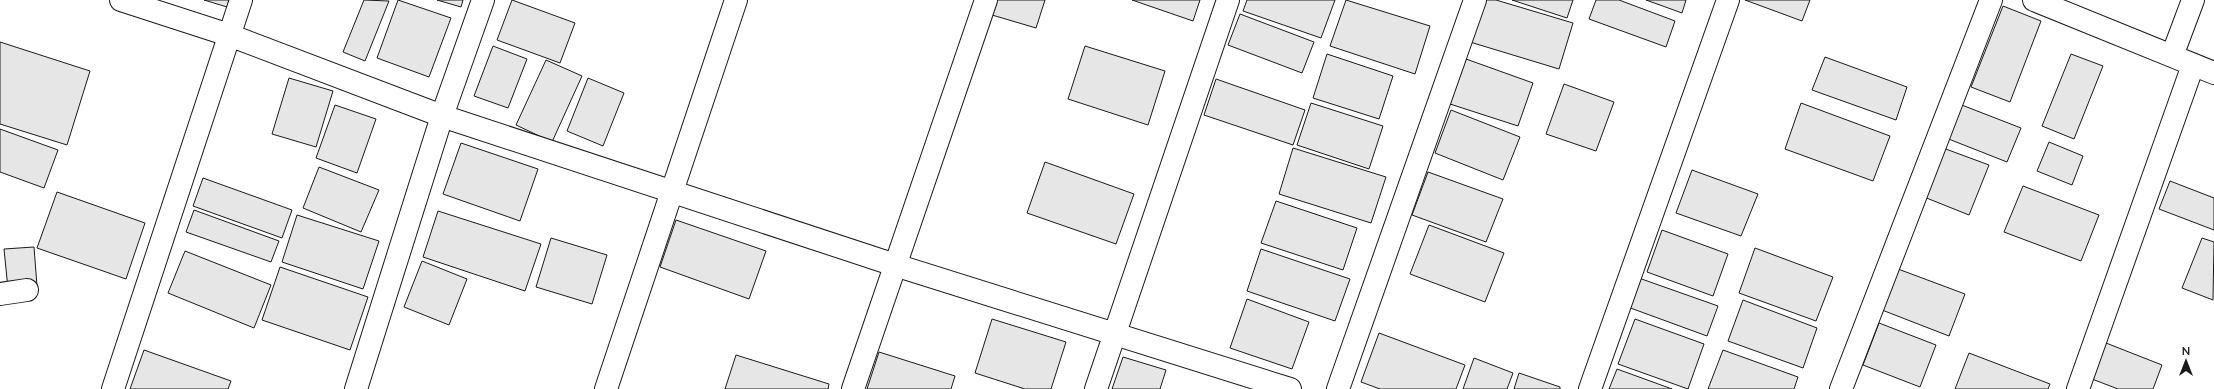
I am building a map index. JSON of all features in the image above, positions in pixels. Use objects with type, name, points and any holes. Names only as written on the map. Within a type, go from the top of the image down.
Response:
[{"type":"street","points":[[121,0],[229,35],[442,116],[894,265],[1290,389]]},
{"type":"street","points":[[113,389],[241,0]]},
{"type":"street","points":[[356,389],[442,116],[483,0]]},
{"type":"street","points":[[606,389],[736,0]]},
{"type":"street","points":[[853,389],[894,265],[986,0]]},
{"type":"street","points":[[1096,389],[1228,0]]},
{"type":"street","points":[[1338,389],[1475,0]]},
{"type":"street","points":[[1590,389],[1728,0]]},
{"type":"street","points":[[1841,389],[1991,0]]},
{"type":"street","points":[[2034,0],[2214,73]]},
{"type":"street","points":[[2172,56],[2192,0]]},
{"type":"street","points":[[2078,389],[2193,65]]},
{"type":"street","points":[[0,294],[27,290]]},
{"type":"building","points":[[204,0],[229,0],[227,7]]},
{"type":"building","points":[[364,0],[389,1],[365,61],[343,52]]},
{"type":"building","points":[[398,0],[451,18],[429,77],[377,58]]},
{"type":"building","points":[[437,0],[463,0],[461,7]]},
{"type":"building","points":[[512,0],[575,23],[560,63],[497,40]]},
{"type":"building","points":[[996,0],[1045,0],[1036,28],[992,15]]},
{"type":"building","points":[[1132,0],[1200,0],[1193,21]]},
{"type":"building","points":[[1247,0],[1335,0],[1321,38],[1243,11]]},
{"type":"building","points":[[1346,0],[1430,26],[1415,74],[1330,46]]},
{"type":"building","points":[[1483,0],[1496,0],[1573,23],[1559,69],[1470,42]]},
{"type":"building","points":[[1512,0],[1573,0],[1567,18]]},
{"type":"building","points":[[1596,0],[1619,0],[1675,21],[1666,47],[1589,19]]},
{"type":"building","points":[[1646,0],[1686,0],[1682,13]]},
{"type":"building","points":[[1745,0],[1810,0],[1802,21]]},
{"type":"building","points":[[2003,6],[2041,21],[2010,102],[1971,87]]},
{"type":"building","points":[[1240,14],[1314,42],[1302,73],[1228,45]]},
{"type":"building","points":[[0,42],[90,71],[67,145],[0,124]]},
{"type":"building","points":[[493,46],[527,59],[508,108],[474,96]]},
{"type":"building","points":[[1085,46],[1165,71],[1148,125],[1068,99]]},
{"type":"building","points":[[1327,54],[1393,76],[1379,119],[1313,98]]},
{"type":"building","points":[[2071,54],[2103,66],[2074,139],[2042,126]]},
{"type":"building","points":[[1825,57],[1907,87],[1896,120],[1812,90]]},
{"type":"building","points":[[1466,59],[1533,83],[1518,126],[1450,104]]},
{"type":"building","points":[[546,60],[582,76],[552,142],[516,125]]},
{"type":"building","points":[[289,78],[333,91],[316,147],[272,134]]},
{"type":"building","points":[[588,78],[624,93],[603,146],[567,131]]},
{"type":"building","points":[[1216,79],[1305,110],[1293,145],[1204,115]]},
{"type":"building","points":[[1564,84],[1614,102],[1596,151],[1546,134]]},
{"type":"building","points":[[1954,102],[2021,128],[2007,162],[1941,136]]},
{"type":"building","points":[[1311,103],[1383,126],[1369,169],[1297,145]]},
{"type":"building","points":[[1801,103],[1890,136],[1873,181],[1785,149]]},
{"type":"building","points":[[335,105],[376,119],[357,173],[316,158]]},
{"type":"building","points":[[1451,110],[1520,137],[1503,180],[1435,153]]},
{"type":"building","points":[[0,129],[58,150],[44,188],[0,172]]},
{"type":"building","points":[[2049,142],[2083,156],[2072,185],[2037,171]]},
{"type":"building","points":[[461,143],[538,169],[520,221],[443,194]]},
{"type":"building","points":[[1293,148],[1386,177],[1371,223],[1279,194]]},
{"type":"building","points":[[1943,148],[1989,165],[1969,215],[1924,197]]},
{"type":"building","points":[[1045,162],[1134,194],[1116,244],[1027,213]]},
{"type":"building","points":[[319,167],[379,190],[361,232],[303,208]]},
{"type":"building","points":[[1692,170],[1758,194],[1741,236],[1676,213]]},
{"type":"building","points":[[1428,172],[1503,199],[1486,242],[1412,215]]},
{"type":"building","points":[[203,178],[292,210],[282,238],[193,206]]},
{"type":"building","points":[[2170,181],[2214,198],[2214,230],[2159,209]]},
{"type":"building","points":[[2023,186],[2099,215],[2081,261],[2004,232]]},
{"type":"building","points":[[57,192],[145,223],[126,279],[37,248]]},
{"type":"building","points":[[1276,201],[1357,228],[1343,270],[1261,243]]},
{"type":"building","points":[[194,210],[279,241],[271,262],[186,232]]},
{"type":"building","points":[[438,211],[541,244],[525,291],[423,257]]},
{"type":"building","points":[[297,215],[379,241],[363,289],[282,262]]},
{"type":"building","points":[[676,220],[766,251],[749,299],[660,267]]},
{"type":"building","points":[[1429,225],[1504,253],[1485,302],[1410,274]]},
{"type":"building","points":[[1662,230],[1728,254],[1713,296],[1647,272]]},
{"type":"building","points":[[551,238],[607,255],[592,304],[536,287]]},
{"type":"building","points":[[2202,238],[2214,242],[2213,300],[2182,288]]},
{"type":"building","points":[[34,247],[37,286],[8,289],[4,249]]},
{"type":"building","points":[[1755,248],[1833,277],[1816,321],[1739,293]]},
{"type":"building","points":[[1261,249],[1350,279],[1335,321],[1247,291]]},
{"type":"building","points":[[185,251],[271,285],[254,328],[168,293]]},
{"type":"building","points":[[422,261],[467,279],[449,325],[404,307]]},
{"type":"building","points":[[280,267],[368,297],[350,350],[262,320]]},
{"type":"building","points":[[1898,269],[1965,294],[1949,336],[1882,310]]},
{"type":"building","points":[[1636,277],[1718,306],[1707,336],[1625,306]]},
{"type":"building","points":[[1247,299],[1309,322],[1292,369],[1230,348]]},
{"type":"building","points":[[1743,300],[1817,328],[1803,368],[1728,341]]},
{"type":"building","points":[[992,319],[1066,342],[1051,389],[1025,389],[975,373]]},
{"type":"building","points":[[1635,319],[1704,344],[1688,389],[1618,364]]},
{"type":"building","points":[[1879,323],[1936,345],[1920,387],[1863,365]]},
{"type":"building","points":[[1379,333],[1465,365],[1456,389],[1380,389],[1361,382]]},
{"type":"building","points":[[2106,343],[2162,365],[2153,389],[2118,389],[2092,379]]},
{"type":"building","points":[[144,350],[231,381],[228,389],[130,389]]},
{"type":"building","points":[[1723,350],[1798,377],[1794,389],[1708,389]]},
{"type":"building","points":[[879,352],[955,376],[951,389],[867,389]]},
{"type":"building","points":[[1969,353],[2050,384],[2048,389],[1955,389]]},
{"type":"building","points":[[736,355],[829,384],[828,389],[725,389]]},
{"type":"building","points":[[1123,357],[1166,370],[1160,389],[1112,389]]},
{"type":"building","points":[[1474,358],[1513,373],[1507,389],[1463,389]]},
{"type":"building","points":[[1617,369],[1672,389],[1609,389]]},
{"type":"building","points":[[1519,373],[1560,387],[1560,389],[1514,389]]}]
